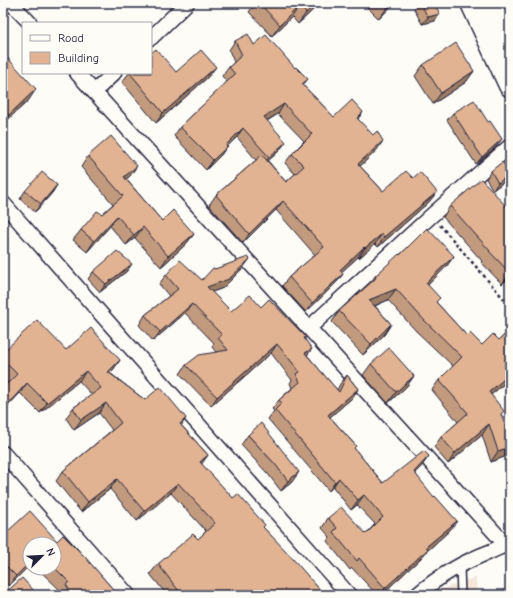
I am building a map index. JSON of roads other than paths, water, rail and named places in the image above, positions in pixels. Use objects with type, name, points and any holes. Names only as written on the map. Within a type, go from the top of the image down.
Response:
[{"type":"highway","points":[[472,3],[510,85]]},
{"type":"highway","points":[[491,3],[510,42]]},
{"type":"street","points":[[11,3],[29,22]]},
{"type":"street","points":[[152,37],[187,3]]},
{"type":"street","points":[[78,74],[508,545],[460,566],[426,587],[417,595]]},
{"type":"street","points":[[94,92],[113,74]]},
{"type":"street","points":[[309,328],[510,146]]},
{"type":"street","points":[[3,203],[349,595]]},
{"type":"street","points":[[3,453],[128,595]]},
{"type":"lane","points":[[460,566],[461,595]]}]
